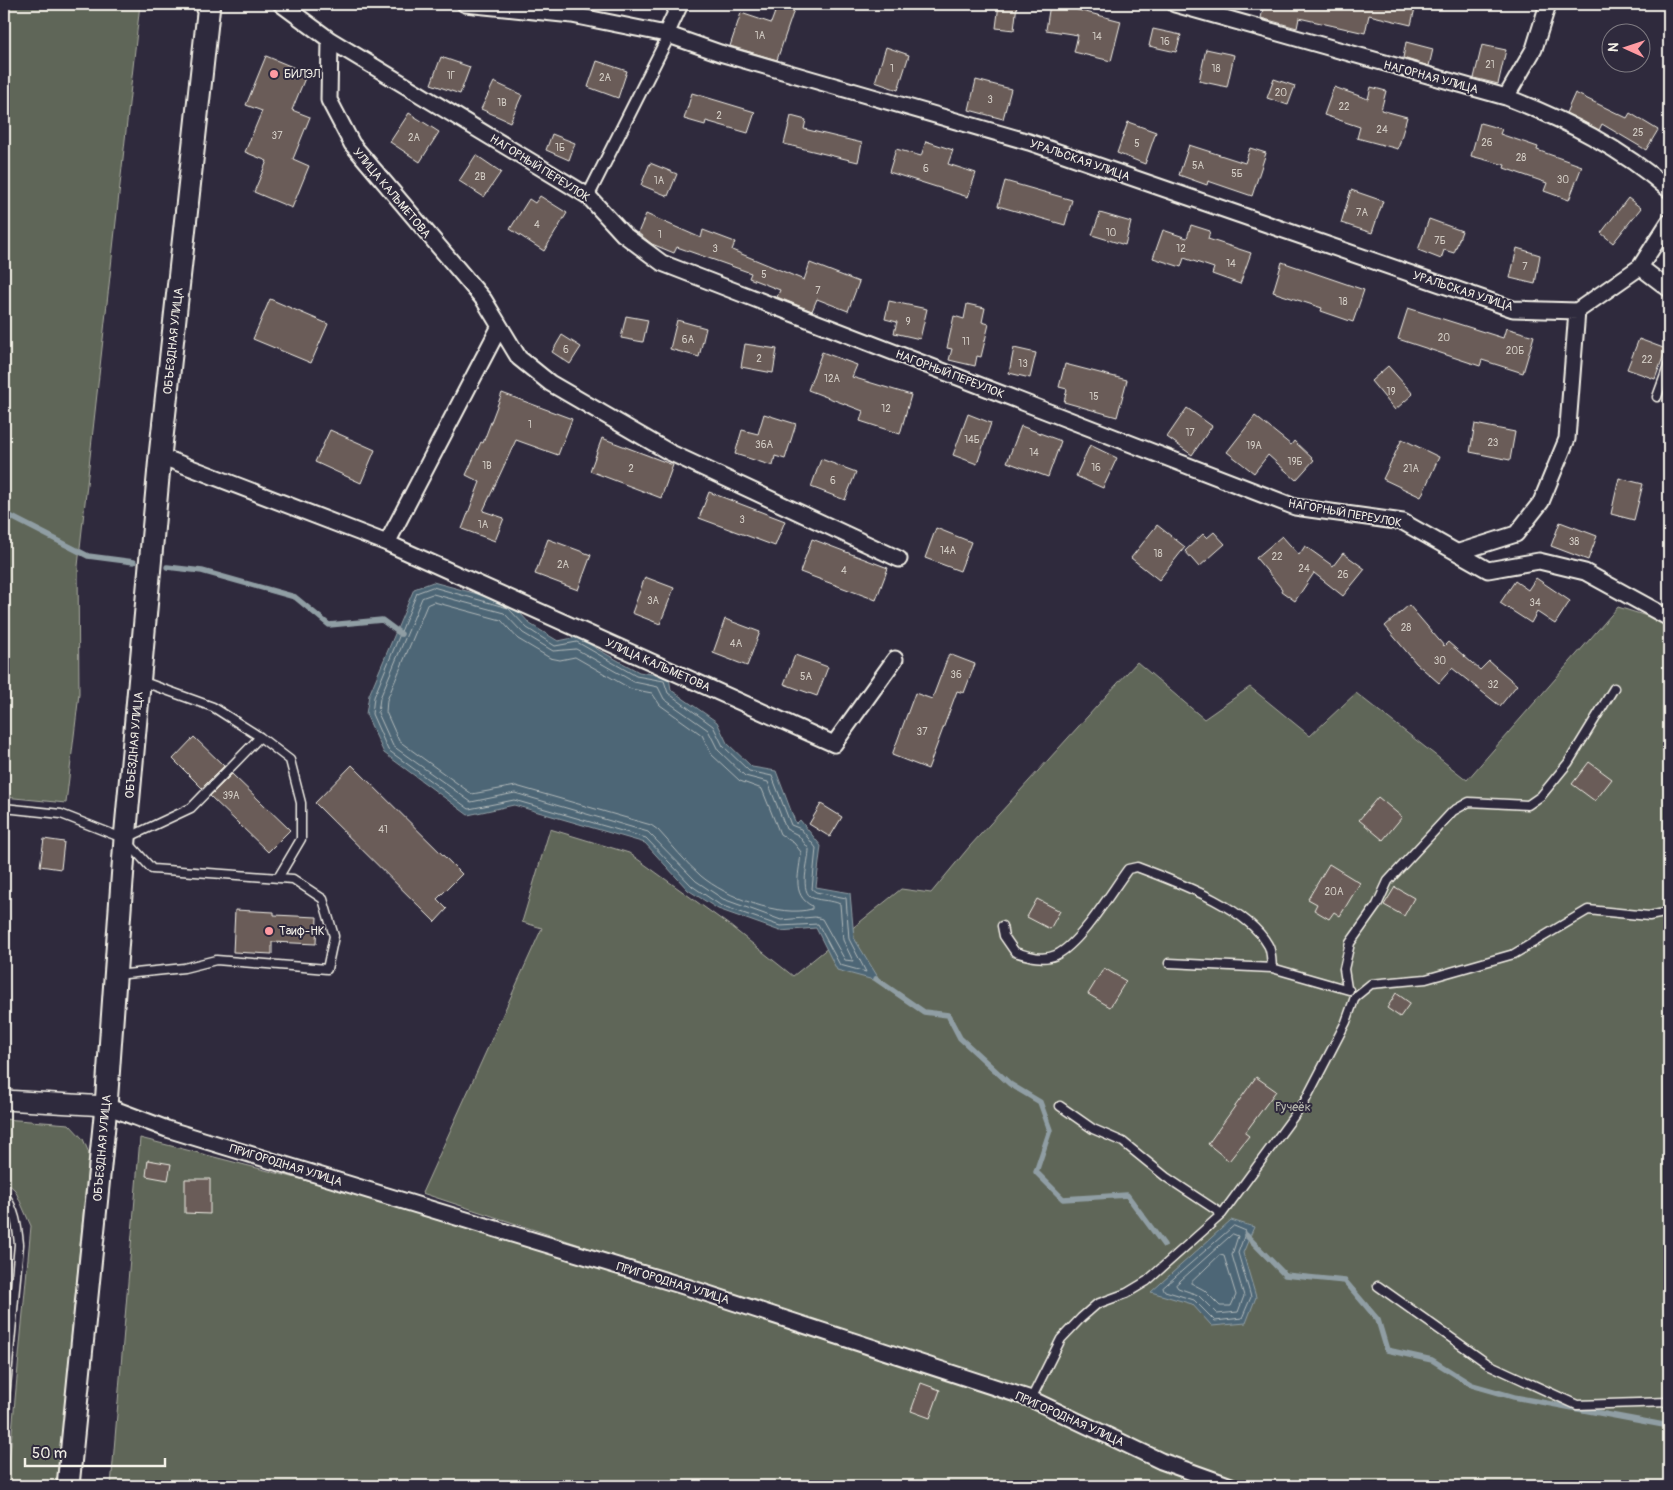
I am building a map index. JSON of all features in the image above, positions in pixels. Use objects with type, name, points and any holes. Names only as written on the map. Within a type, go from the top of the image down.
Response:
[{"type":"main road","name":"ОБЪЕЗДНАЯ УЛИЦА","points":[[68,1486],[106,1106],[125,839],[160,456],[209,4]]},
{"type":"street","name":"НАГОРНЫЙ ПЕРЕУЛОК","points":[[282,4],[330,40],[588,196],[623,234],[662,263],[1295,507],[1403,522],[1488,570],[1539,561],[1585,572],[1669,618]]},
{"type":"street","name":"УРАЛЬСКАЯ УЛИЦА","points":[[465,4],[572,15],[668,34],[720,53],[1029,142],[1513,308],[1577,311]]},
{"type":"street","points":[[588,196],[668,34],[680,4]]},
{"type":"street","name":"НАГОРНАЯ УЛИЦА","points":[[1175,4],[1506,97],[1555,116],[1643,166],[1669,190]]},
{"type":"street","points":[[1506,97],[1534,49],[1548,4]]},
{"type":"street","name":"УЛИЦА КАЛЬМЕТОВА","points":[[330,40],[329,100],[352,144],[484,300],[499,328],[519,358],[550,382],[669,452],[899,559]]},
{"type":"street","points":[[1459,552],[1516,534],[1541,502],[1567,440],[1577,311],[1640,267],[1669,222]]},
{"type":"street","points":[[1640,267],[1669,289]]},
{"type":"street","points":[[387,543],[499,328]]},
{"type":"street","name":"УЛИЦА КАЛЬМЕТОВА","points":[[160,456],[387,543],[834,744],[895,659]]},
{"type":"street","points":[[4,1100],[106,1106]]},
{"type":"street","name":"ПРИГОРОДНАЯ УЛИЦА","points":[[106,1106],[167,1129],[690,1288],[1031,1399],[1161,1461],[1231,1486]]},
{"type":"lane","points":[[1657,396],[1669,364]]},
{"type":"lane","points":[[140,680],[213,707],[260,737],[290,760],[301,803],[301,839],[278,878]]},
{"type":"lane","points":[[1355,997],[1347,988],[1344,969],[1350,943],[1377,906],[1388,881],[1453,811],[1469,802],[1528,805],[1542,796],[1568,763],[1614,688]]},
{"type":"lane","points":[[125,839],[191,808],[260,737]]},
{"type":"lane","points":[[4,808],[61,814],[125,839],[152,869],[294,879],[323,899],[334,936],[328,969],[216,960],[184,968],[114,976]]},
{"type":"lane","points":[[1002,926],[1004,936],[1015,952],[1037,958],[1055,956],[1078,938],[1128,869],[1137,867],[1198,891],[1252,924],[1269,946],[1272,968]]},
{"type":"lane","points":[[1031,1399],[1061,1339],[1081,1318],[1098,1304],[1127,1293],[1147,1281],[1222,1214],[1305,1101],[1346,1022],[1355,997],[1371,984],[1426,979],[1514,954],[1588,910],[1649,916],[1669,912]]},
{"type":"lane","points":[[1169,963],[1272,968],[1347,988]]},
{"type":"lane","points":[[1060,1106],[1093,1129],[1123,1142],[1166,1177],[1222,1214]]},
{"type":"lane","points":[[4,1194],[11,1204],[17,1224],[19,1244],[4,1409]]},
{"type":"lane","points":[[1378,1286],[1488,1364],[1577,1406],[1669,1402]]},
{"type":"green space","points":[[4,4],[140,4],[78,566],[79,694],[66,803],[4,797]]},
{"type":"green space","name":"Ручеёк","points":[[1618,607],[1669,623],[1669,1486],[1243,1486],[1156,1452],[1046,1398],[422,1193],[542,928],[522,922],[550,829],[629,853],[729,925],[793,976],[901,889],[931,893],[970,846],[1137,662],[1204,719],[1250,687],[1310,736],[1356,693],[1467,780]]},
{"type":"green space","points":[[4,1119],[69,1124],[83,1139],[89,1153],[57,1486],[7,1486],[31,1226],[15,1190],[4,1180]]},
{"type":"green space","points":[[140,1138],[405,1206],[708,1301],[1050,1413],[1224,1486],[111,1486]]},
{"type":"water","points":[[433,582],[511,603],[530,624],[558,641],[578,637],[639,672],[669,677],[671,690],[717,722],[727,743],[752,767],[776,771],[796,824],[800,820],[821,846],[816,887],[850,893],[854,938],[881,982],[837,970],[816,928],[780,931],[718,909],[688,890],[645,843],[514,805],[468,815],[384,753],[366,714],[369,695],[414,589]]},
{"type":"water","points":[[1231,1220],[1254,1227],[1243,1253],[1256,1297],[1246,1323],[1212,1326],[1192,1304],[1151,1292]]},
{"type":"building","points":[[778,4],[796,4],[777,60],[730,46],[741,13],[771,23]]},
{"type":"building","points":[[999,4],[1017,4],[1014,30],[996,28]]},
{"type":"building","points":[[1050,4],[1070,4],[1070,8],[1121,21],[1111,61],[1074,52],[1078,35],[1046,30]]},
{"type":"building","points":[[1264,4],[1416,4],[1411,25],[1369,15],[1365,33],[1299,18],[1297,28],[1261,18]]},
{"type":"building","points":[[1153,29],[1181,35],[1176,52],[1149,46]]},
{"type":"building","points":[[1406,42],[1433,49],[1429,66],[1403,58]]},
{"type":"building","points":[[1482,45],[1506,50],[1498,84],[1474,78]]},
{"type":"building","points":[[886,47],[909,55],[898,90],[875,82]]},
{"type":"building","points":[[1206,49],[1234,55],[1227,87],[1199,81]]},
{"type":"building","points":[[266,56],[307,73],[292,110],[310,117],[293,159],[309,166],[292,208],[254,192],[267,161],[245,152],[262,111],[246,105]]},
{"type":"building","points":[[441,57],[470,67],[460,94],[431,84]]},
{"type":"building","points":[[597,61],[627,71],[618,98],[588,87]]},
{"type":"building","points":[[1274,79],[1295,86],[1288,105],[1267,98]]},
{"type":"building","points":[[976,80],[1011,89],[1003,119],[969,110]]},
{"type":"building","points":[[494,82],[522,95],[510,122],[481,109]]},
{"type":"building","points":[[1334,87],[1368,99],[1371,87],[1386,91],[1381,110],[1407,117],[1398,149],[1357,138],[1360,127],[1324,115]]},
{"type":"building","points":[[692,93],[755,112],[748,133],[706,121],[705,125],[684,119]]},
{"type":"building","points":[[1575,93],[1627,118],[1630,113],[1658,130],[1646,150],[1602,124],[1599,130],[1566,113]]},
{"type":"building","points":[[409,113],[439,132],[420,162],[390,142]]},
{"type":"building","points":[[791,116],[806,120],[804,129],[862,143],[858,162],[784,144]]},
{"type":"building","points":[[1128,122],[1156,132],[1145,164],[1117,153]]},
{"type":"building","points":[[1480,123],[1502,129],[1500,134],[1538,147],[1537,150],[1582,166],[1569,200],[1544,191],[1547,183],[1504,168],[1505,165],[1471,156]]},
{"type":"building","points":[[552,134],[575,143],[569,160],[546,150]]},
{"type":"building","points":[[926,141],[953,150],[948,164],[976,173],[968,197],[889,172],[896,149],[921,156]]},
{"type":"building","points":[[1189,145],[1245,163],[1250,148],[1266,153],[1252,196],[1208,181],[1207,185],[1179,175]]},
{"type":"building","points":[[476,155],[501,172],[484,197],[459,181]]},
{"type":"building","points":[[650,163],[677,174],[668,196],[641,185]]},
{"type":"building","points":[[1005,181],[1072,200],[1065,225],[998,206]]},
{"type":"building","points":[[1351,190],[1383,201],[1372,233],[1341,223]]},
{"type":"building","points":[[540,196],[567,213],[544,251],[510,229],[529,199],[535,203]]},
{"type":"building","points":[[1628,198],[1641,208],[1613,243],[1601,233]]},
{"type":"building","points":[[1100,213],[1131,222],[1125,245],[1092,235]]},
{"type":"building","points":[[646,214],[701,238],[703,230],[735,242],[732,250],[804,280],[810,263],[859,282],[848,311],[817,299],[812,311],[777,297],[780,290],[749,278],[751,273],[677,247],[674,253],[652,244],[638,233]]},
{"type":"building","points":[[1429,219],[1462,231],[1454,253],[1444,250],[1441,259],[1418,250]]},
{"type":"building","points":[[1191,225],[1210,231],[1208,239],[1251,253],[1240,284],[1212,274],[1214,268],[1184,258],[1181,267],[1153,258],[1163,230],[1187,238]]},
{"type":"building","points":[[1517,248],[1540,255],[1535,284],[1510,278]]},
{"type":"building","points":[[1282,262],[1364,290],[1353,322],[1321,311],[1322,308],[1273,292]]},
{"type":"building","points":[[270,299],[328,324],[311,363],[253,339]]},
{"type":"building","points":[[889,301],[927,309],[920,339],[894,333],[897,322],[885,319]]},
{"type":"building","points":[[967,304],[985,308],[982,322],[989,324],[981,357],[977,356],[975,366],[949,360],[952,349],[947,348],[954,316],[964,319]]},
{"type":"building","points":[[1408,308],[1503,338],[1506,328],[1534,336],[1523,373],[1482,360],[1480,366],[1398,339]]},
{"type":"building","points":[[626,316],[648,320],[643,342],[621,338]]},
{"type":"building","points":[[677,320],[706,328],[699,357],[670,349]]},
{"type":"building","points":[[562,335],[581,347],[570,364],[552,352]]},
{"type":"building","points":[[1639,339],[1666,349],[1655,379],[1627,369]]},
{"type":"building","points":[[745,344],[777,349],[773,373],[741,367]]},
{"type":"building","points":[[1014,348],[1036,353],[1030,378],[1009,373]]},
{"type":"building","points":[[822,352],[857,365],[852,377],[911,395],[900,434],[860,421],[863,411],[808,390]]},
{"type":"building","points":[[1065,364],[1127,380],[1117,417],[1064,402],[1067,389],[1059,387]]},
{"type":"building","points":[[1388,366],[1413,394],[1395,410],[1371,381]]},
{"type":"building","points":[[502,393],[572,419],[558,455],[516,440],[483,511],[504,518],[495,541],[462,529],[480,482],[466,475],[481,442],[483,443]]},
{"type":"building","points":[[1187,408],[1212,426],[1192,455],[1167,437]]},
{"type":"building","points":[[764,414],[796,424],[785,459],[775,456],[773,466],[735,454],[742,430],[758,434]]},
{"type":"building","points":[[968,414],[991,423],[977,464],[953,455]]},
{"type":"building","points":[[1255,416],[1291,445],[1294,441],[1314,460],[1296,480],[1268,455],[1254,473],[1227,452]]},
{"type":"building","points":[[1475,424],[1515,432],[1510,460],[1470,452]]},
{"type":"building","points":[[1021,426],[1061,441],[1048,477],[1007,462]]},
{"type":"building","points":[[330,430],[375,450],[361,483],[315,462]]},
{"type":"building","points":[[602,438],[673,465],[661,498],[590,471]]},
{"type":"building","points":[[1402,439],[1439,457],[1421,497],[1383,479]]},
{"type":"building","points":[[1090,445],[1117,458],[1103,488],[1076,476]]},
{"type":"building","points":[[821,459],[856,472],[845,500],[811,487]]},
{"type":"building","points":[[1619,478],[1643,484],[1634,520],[1611,514]]},
{"type":"building","points":[[709,492],[785,521],[775,546],[699,518]]},
{"type":"building","points":[[1560,522],[1597,536],[1588,560],[1551,546]]},
{"type":"building","points":[[1157,525],[1185,547],[1159,580],[1131,558]]},
{"type":"building","points":[[936,528],[971,542],[960,571],[925,558]]},
{"type":"building","points":[[1214,532],[1225,544],[1199,567],[1185,551],[1203,534],[1207,538]]},
{"type":"building","points":[[1282,536],[1299,555],[1305,546],[1333,566],[1343,553],[1365,569],[1343,596],[1314,573],[1295,601],[1281,591],[1282,589],[1256,558]]},
{"type":"building","points":[[548,539],[591,555],[578,590],[535,574]]},
{"type":"building","points":[[812,539],[888,568],[876,600],[800,572]]},
{"type":"building","points":[[645,577],[674,588],[660,624],[632,613]]},
{"type":"building","points":[[1536,578],[1570,601],[1555,624],[1537,612],[1531,623],[1500,603],[1515,581],[1528,590]]},
{"type":"building","points":[[1409,605],[1444,646],[1448,642],[1480,670],[1489,661],[1517,685],[1500,706],[1452,668],[1439,683],[1416,663],[1385,626]]},
{"type":"building","points":[[725,619],[760,632],[747,666],[713,653]]},
{"type":"building","points":[[949,654],[975,664],[964,693],[957,691],[928,769],[892,755],[915,693],[932,699]]},
{"type":"building","points":[[795,655],[828,667],[817,696],[784,684]]},
{"type":"building","points":[[194,737],[224,766],[202,788],[173,759]]},
{"type":"building","points":[[1589,762],[1612,779],[1595,801],[1572,784]]},
{"type":"building","points":[[352,765],[462,874],[437,899],[447,909],[435,922],[315,803]]},
{"type":"building","points":[[232,774],[290,830],[268,852],[210,796]]},
{"type":"building","points":[[1378,797],[1402,817],[1383,840],[1359,820]]},
{"type":"building","points":[[821,804],[842,817],[830,837],[809,824]]},
{"type":"building","points":[[44,839],[64,842],[61,869],[40,866]]},
{"type":"building","points":[[1329,864],[1360,883],[1340,916],[1334,912],[1329,919],[1314,910],[1317,904],[1308,899]]},
{"type":"building","points":[[1395,887],[1414,898],[1404,916],[1384,905]]},
{"type":"building","points":[[1037,899],[1060,911],[1050,929],[1027,917]]},
{"type":"building","points":[[235,910],[274,912],[274,915],[317,917],[316,944],[272,942],[272,954],[233,952]]},
{"type":"building","points":[[1104,968],[1126,981],[1110,1007],[1088,994]]},
{"type":"building","points":[[1396,993],[1410,1003],[1400,1017],[1387,1008]]},
{"type":"building","points":[[1256,1077],[1276,1091],[1245,1133],[1249,1136],[1229,1161],[1208,1144]]},
{"type":"building","points":[[148,1160],[171,1164],[168,1180],[146,1176]]},
{"type":"building","points":[[185,1179],[210,1179],[210,1214],[185,1213]]},
{"type":"building","points":[[921,1383],[940,1390],[930,1418],[911,1411]]},
{"type":"waterway","points":[[4,513],[88,556],[134,562]]},
{"type":"waterway","points":[[167,567],[202,571],[295,597],[329,625],[382,620],[401,634]]},
{"type":"waterway","points":[[876,979],[924,1012],[948,1015],[960,1038],[1010,1084],[1040,1102],[1050,1130],[1036,1172],[1063,1199],[1127,1195],[1164,1245]]},
{"type":"waterway","points":[[1246,1235],[1285,1275],[1345,1281],[1378,1320],[1387,1350],[1432,1360],[1472,1385],[1514,1397],[1669,1426]]},
{"type":"place","name":"БИЛЭЛ","points":[[274,74]]},
{"type":"place","name":"Таиф-НК","points":[[269,931]]}]
